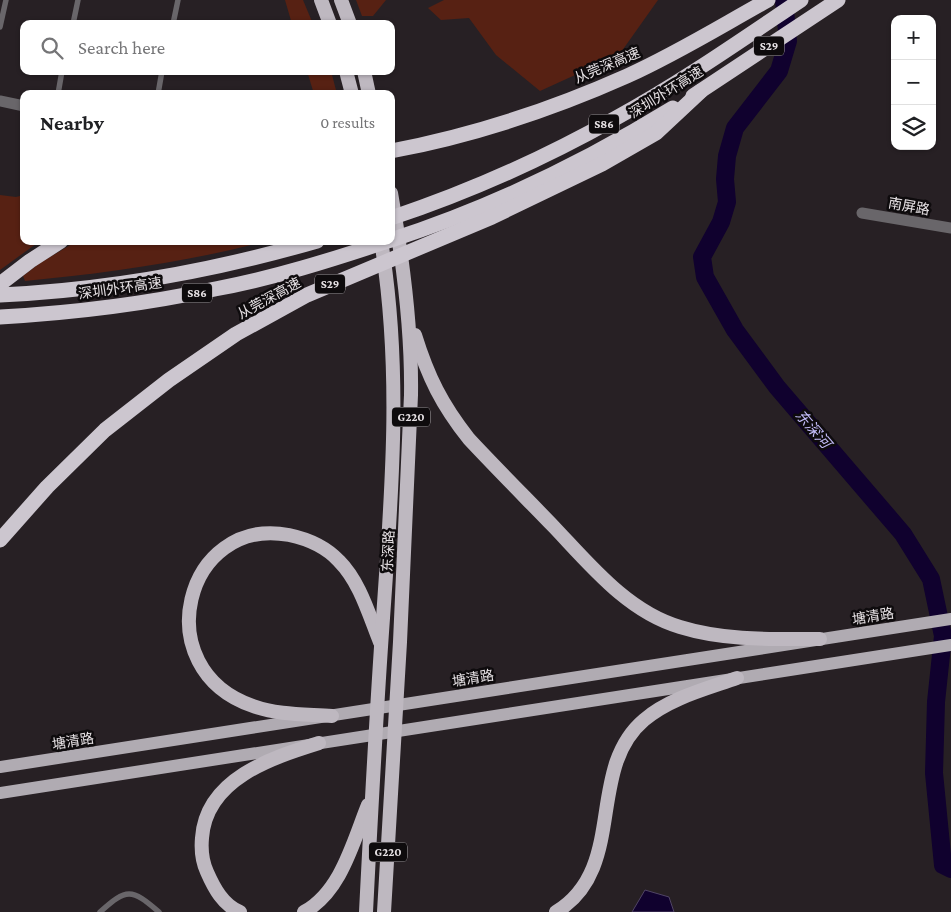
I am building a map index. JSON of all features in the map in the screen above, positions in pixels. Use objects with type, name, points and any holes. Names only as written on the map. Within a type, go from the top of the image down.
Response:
[{"type":"highway","points":[[321,0],[328,20]]},
{"type":"highway","points":[[341,0],[348,20]]},
{"type":"highway","name":"从莞深高速","points":[[395,150],[474,131],[588,92],[665,58],[768,0]]},
{"type":"highway","name":"深圳外环高速","points":[[395,216],[485,182],[607,123],[690,73],[801,0]]},
{"type":"highway","name":"深圳外环高速","points":[[395,239],[469,212],[552,175],[645,125],[701,91],[838,0]]},
{"type":"highway","points":[[347,75],[351,90]]},
{"type":"highway","points":[[365,75],[368,90]]},
{"type":"highway","name":"从莞深高速","points":[[0,540],[46,487],[105,430],[162,385],[236,334],[307,295],[474,225],[602,164],[656,133],[701,91]]},
{"type":"highway","name":"东深路","points":[[384,912],[411,432],[411,367],[408,308],[395,217]]},
{"type":"highway","points":[[0,284],[55,245]]},
{"type":"highway","name":"深圳外环高速","points":[[0,295],[88,288],[164,277],[239,262],[302,245]]},
{"type":"highway","name":"深圳外环高速","points":[[0,316],[87,309],[217,289],[296,269],[377,245]]},
{"type":"highway","name":"东深路","points":[[366,912],[392,489],[394,407],[392,330],[381,245]]},
{"type":"highway","points":[[408,308],[424,363],[433,385],[455,422],[469,439],[594,569],[634,604],[678,627],[698,632],[745,637],[820,639]]},
{"type":"highway","points":[[332,716],[291,714],[250,705],[226,693],[206,674],[193,649],[188,622],[192,595],[208,565],[230,545],[259,534],[273,533],[306,539],[323,548],[339,560],[348,572],[362,598],[381,645]]},
{"type":"highway","points":[[556,912],[574,898],[592,873],[602,842],[618,758],[633,731],[643,720],[668,704],[737,678]]},
{"type":"highway","points":[[240,912],[223,900],[212,884],[205,868],[201,848],[202,828],[208,811],[218,794],[246,774],[282,755],[319,743]]},
{"type":"highway","points":[[304,912],[324,897],[334,884],[372,795]]},
{"type":"main road","name":"塘清路","points":[[0,767],[951,619]]},
{"type":"main road","points":[[0,793],[951,645]]},
{"type":"street","points":[[0,101],[20,105]]},
{"type":"street","name":"南屏路","points":[[862,213],[951,228]]},
{"type":"lane","points":[[0,27],[6,0]]},
{"type":"lane","points":[[74,20],[78,0]]},
{"type":"lane","points":[[174,20],[178,0]]},
{"type":"lane","points":[[59,90],[61,75]]},
{"type":"lane","points":[[159,90],[161,75]]},
{"type":"lane","points":[[100,912],[120,896],[131,894],[144,899],[159,912]]},
{"type":"shaded area","points":[[285,0],[303,0],[311,20],[291,20]]},
{"type":"shaded area","points":[[356,0],[386,0],[373,16],[362,16]]},
{"type":"shaded area","points":[[444,0],[658,0],[619,55],[540,91],[496,55],[469,18],[441,20],[428,8]]},
{"type":"shaded area","points":[[308,75],[332,75],[336,90],[313,90]]},
{"type":"shaded area","points":[[0,195],[20,196],[20,245],[34,245],[0,270]]},
{"type":"shaded area","points":[[70,245],[250,245],[147,266],[25,281],[23,276],[40,263]]},
{"type":"shaded area","points":[[645,890],[669,897],[674,912],[632,912]]},
{"type":"waterway","name":"东深河","points":[[784,0],[788,41],[779,71],[735,128],[727,156],[725,179],[727,202],[721,222],[702,257],[705,277],[735,330],[777,387],[903,534],[931,579],[943,636],[936,702],[934,773],[943,865],[951,869]]}]
